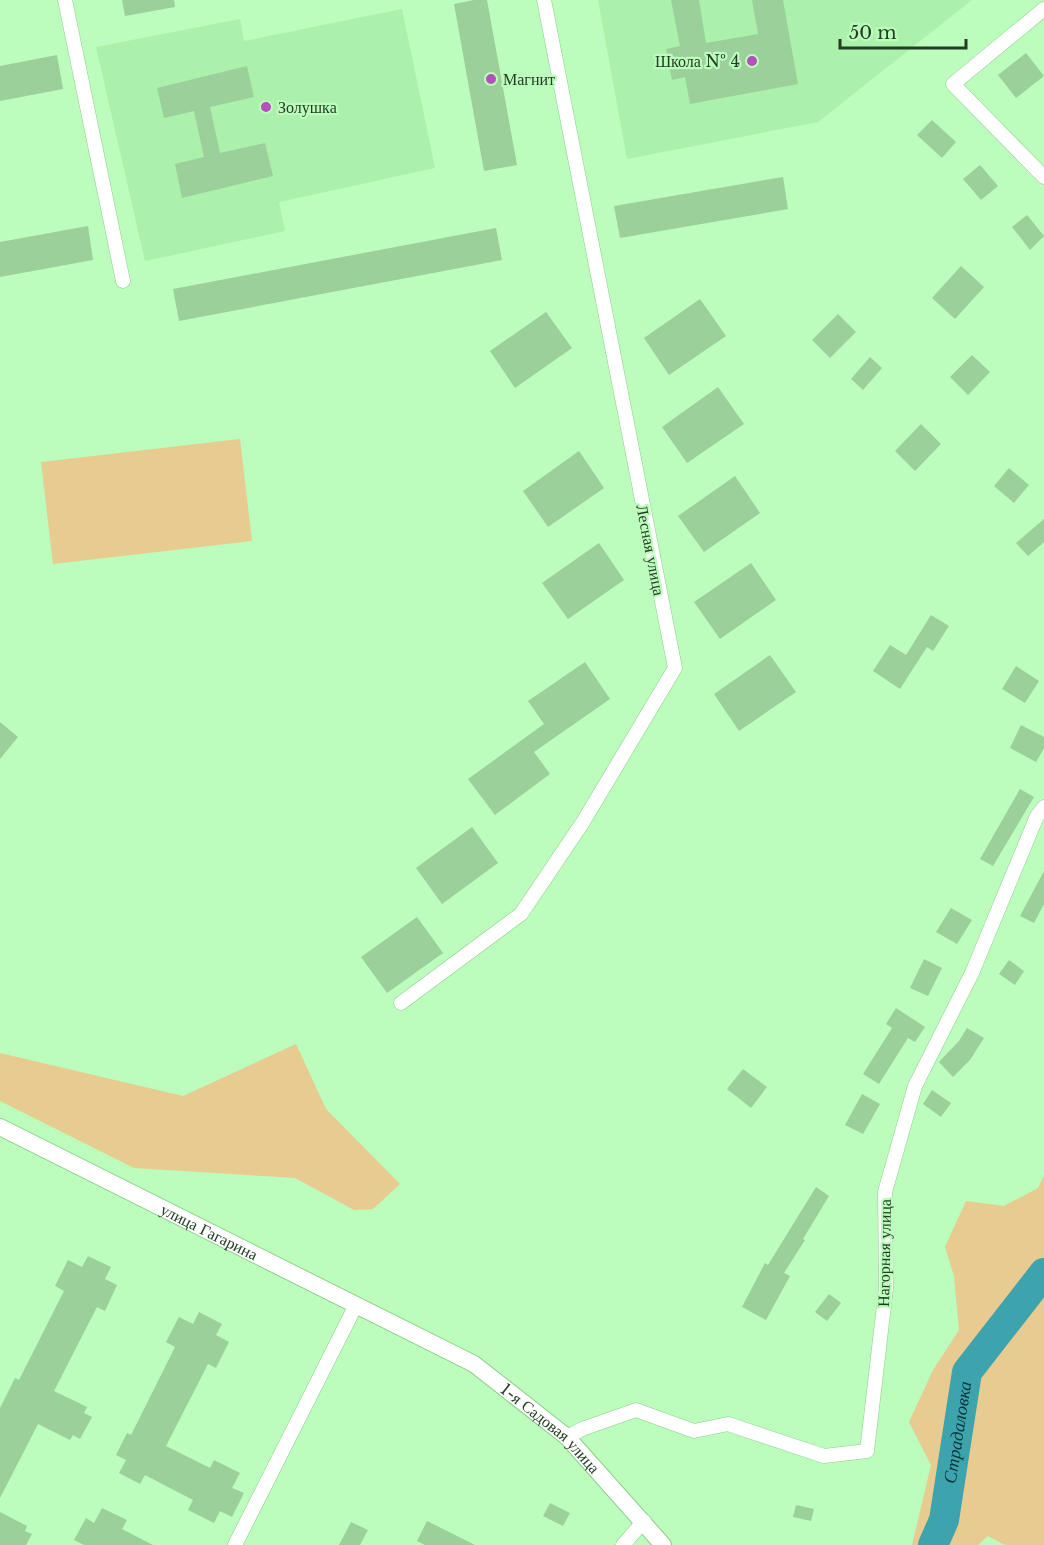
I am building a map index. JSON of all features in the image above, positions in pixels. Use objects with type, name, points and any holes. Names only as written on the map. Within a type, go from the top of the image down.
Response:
[{"type":"street","points":[[65,0],[123,281]]},
{"type":"street","name":"Лесная улица","points":[[401,1003],[521,914],[583,822],[675,668],[544,0]]},
{"type":"street","points":[[1044,9],[953,84],[1044,177]]},
{"type":"street","name":"Нагорная улица","points":[[567,1437],[636,1410],[694,1431],[728,1424],[824,1456],[867,1451],[886,1288],[885,1192],[915,1086],[972,973],[1036,816],[1044,807]]},
{"type":"street","name":"улица Гагарина","points":[[0,1127],[418,1337]]},
{"type":"street","points":[[235,1545],[356,1305]]},
{"type":"street","name":"1-я Садовая улица","points":[[418,1337],[474,1364],[567,1437],[663,1545]]},
{"type":"street","points":[[624,1545],[644,1521]]},
{"type":"shaded area","name":"Школа № 4","points":[[598,0],[972,0],[818,122],[627,159]]},
{"type":"shaded area","name":"Золушка","points":[[402,9],[435,168],[279,202],[285,231],[145,261],[96,47],[240,19],[244,41]]},
{"type":"shaded area","points":[[240,439],[252,541],[53,564],[41,462]]},
{"type":"shaded area","points":[[296,1044],[326,1109],[400,1184],[373,1209],[354,1210],[295,1178],[134,1168],[0,1101],[0,1053],[183,1096]]},
{"type":"shaded area","points":[[1044,1175],[1044,1545],[1005,1545],[988,1536],[978,1545],[912,1545],[931,1465],[909,1422],[933,1370],[959,1330],[954,1276],[945,1247],[966,1201],[1004,1206],[1038,1188]]},
{"type":"building","points":[[122,0],[174,0],[175,7],[125,16]]},
{"type":"building","points":[[487,0],[517,165],[484,171],[454,4]]},
{"type":"building","points":[[671,0],[699,0],[706,43],[758,34],[752,0],[783,0],[798,84],[690,104],[685,77],[672,80],[666,49],[680,46]]},
{"type":"building","points":[[1026,53],[1044,76],[1016,98],[998,75]]},
{"type":"building","points":[[57,55],[63,89],[0,101],[0,66]]},
{"type":"building","points":[[247,66],[254,97],[210,107],[220,153],[265,143],[273,176],[182,198],[175,164],[204,157],[194,111],[164,118],[157,88]]},
{"type":"building","points":[[932,120],[956,142],[942,158],[917,135]]},
{"type":"building","points":[[980,165],[998,186],[981,200],[963,179]]},
{"type":"building","points":[[783,177],[788,209],[620,238],[614,206]]},
{"type":"building","points":[[1027,215],[1044,236],[1030,250],[1012,227]]},
{"type":"building","points":[[88,226],[93,260],[0,277],[0,242]]},
{"type":"building","points":[[496,228],[502,260],[179,321],[173,289]]},
{"type":"building","points":[[961,266],[984,287],[955,319],[932,298]]},
{"type":"building","points":[[700,299],[726,336],[669,375],[644,338]]},
{"type":"building","points":[[546,312],[572,348],[515,388],[490,351]]},
{"type":"building","points":[[838,314],[856,332],[830,358],[812,340]]},
{"type":"building","points":[[972,355],[990,372],[968,395],[950,377]]},
{"type":"building","points":[[870,357],[882,368],[863,390],[851,379]]},
{"type":"building","points":[[718,387],[744,424],[687,463],[662,427]]},
{"type":"building","points":[[921,424],[941,444],[915,471],[895,451]]},
{"type":"building","points":[[579,451],[604,488],[548,527],[523,491]]},
{"type":"building","points":[[1009,468],[1029,485],[1014,503],[994,486]]},
{"type":"building","points":[[735,476],[760,513],[704,552],[678,516]]},
{"type":"building","points":[[1044,519],[1044,542],[1028,556],[1016,543]]},
{"type":"building","points":[[599,543],[624,580],[568,619],[542,583]]},
{"type":"building","points":[[751,563],[776,600],[720,639],[694,602]]},
{"type":"building","points":[[931,615],[949,626],[933,651],[927,647],[900,689],[873,671],[890,645],[906,655]]},
{"type":"building","points":[[770,655],[796,692],[739,731],[714,694]]},
{"type":"building","points":[[585,662],[610,699],[534,752],[550,774],[495,815],[468,779],[544,724],[528,701]]},
{"type":"building","points":[[1016,666],[1039,681],[1025,703],[1002,689]]},
{"type":"building","points":[[0,722],[18,737],[0,759]]},
{"type":"building","points":[[1021,725],[1044,737],[1044,748],[1036,762],[1010,748]]},
{"type":"building","points":[[1020,789],[1034,797],[993,866],[980,859]]},
{"type":"building","points":[[472,827],[498,863],[442,904],[416,868]]},
{"type":"building","points":[[1044,871],[1044,904],[1034,923],[1020,916]]},
{"type":"building","points":[[951,908],[972,920],[957,944],[936,932]]},
{"type":"building","points":[[417,917],[443,953],[387,993],[361,957]]},
{"type":"building","points":[[924,959],[942,968],[928,996],[910,988]]},
{"type":"building","points":[[1009,960],[1024,971],[1015,985],[999,974]]},
{"type":"building","points":[[896,1008],[925,1027],[915,1042],[908,1038],[879,1084],[863,1074],[892,1028],[886,1024]]},
{"type":"building","points":[[967,1028],[984,1038],[970,1060],[953,1077],[939,1062],[959,1041]]},
{"type":"building","points":[[743,1069],[767,1087],[751,1108],[727,1089]]},
{"type":"building","points":[[932,1090],[951,1103],[941,1117],[923,1104]]},
{"type":"building","points":[[862,1094],[880,1104],[863,1134],[845,1125]]},
{"type":"building","points":[[816,1187],[829,1196],[784,1273],[790,1276],[766,1320],[742,1307],[765,1263],[768,1265]]},
{"type":"building","points":[[88,1256],[111,1267],[105,1279],[117,1285],[105,1311],[97,1307],[54,1391],[87,1407],[84,1413],[92,1417],[80,1439],[73,1435],[70,1440],[38,1424],[0,1498],[0,1408],[15,1378],[19,1380],[64,1291],[55,1286],[68,1260],[82,1267]]},
{"type":"building","points":[[829,1294],[841,1303],[827,1321],[815,1312]]},
{"type":"building","points":[[199,1312],[222,1324],[216,1335],[229,1342],[216,1368],[208,1364],[166,1446],[210,1468],[214,1460],[240,1473],[232,1488],[244,1493],[232,1517],[220,1511],[214,1523],[188,1510],[193,1500],[145,1475],[140,1484],[119,1473],[126,1460],[116,1455],[127,1433],[131,1435],[175,1347],[166,1342],[179,1317],[193,1324]]},
{"type":"building","points":[[550,1503],[570,1513],[563,1526],[543,1516]]},
{"type":"building","points":[[796,1505],[814,1509],[811,1521],[793,1517]]},
{"type":"building","points":[[102,1508],[127,1520],[122,1529],[153,1545],[84,1545],[74,1540],[86,1518],[94,1523]]},
{"type":"building","points":[[0,1512],[27,1526],[25,1531],[32,1534],[26,1545],[0,1545]]},
{"type":"building","points":[[427,1521],[475,1545],[425,1545],[417,1541]]},
{"type":"building","points":[[351,1522],[368,1530],[360,1545],[339,1545]]},
{"type":"waterway","name":"Страдаловка","points":[[933,1545],[944,1520],[967,1372],[1044,1273]]},
{"type":"place","name":"Школа № 4","points":[[752,61]]},
{"type":"place","name":"Магнит","points":[[491,79]]},
{"type":"place","name":"Золушка","points":[[266,107]]}]
